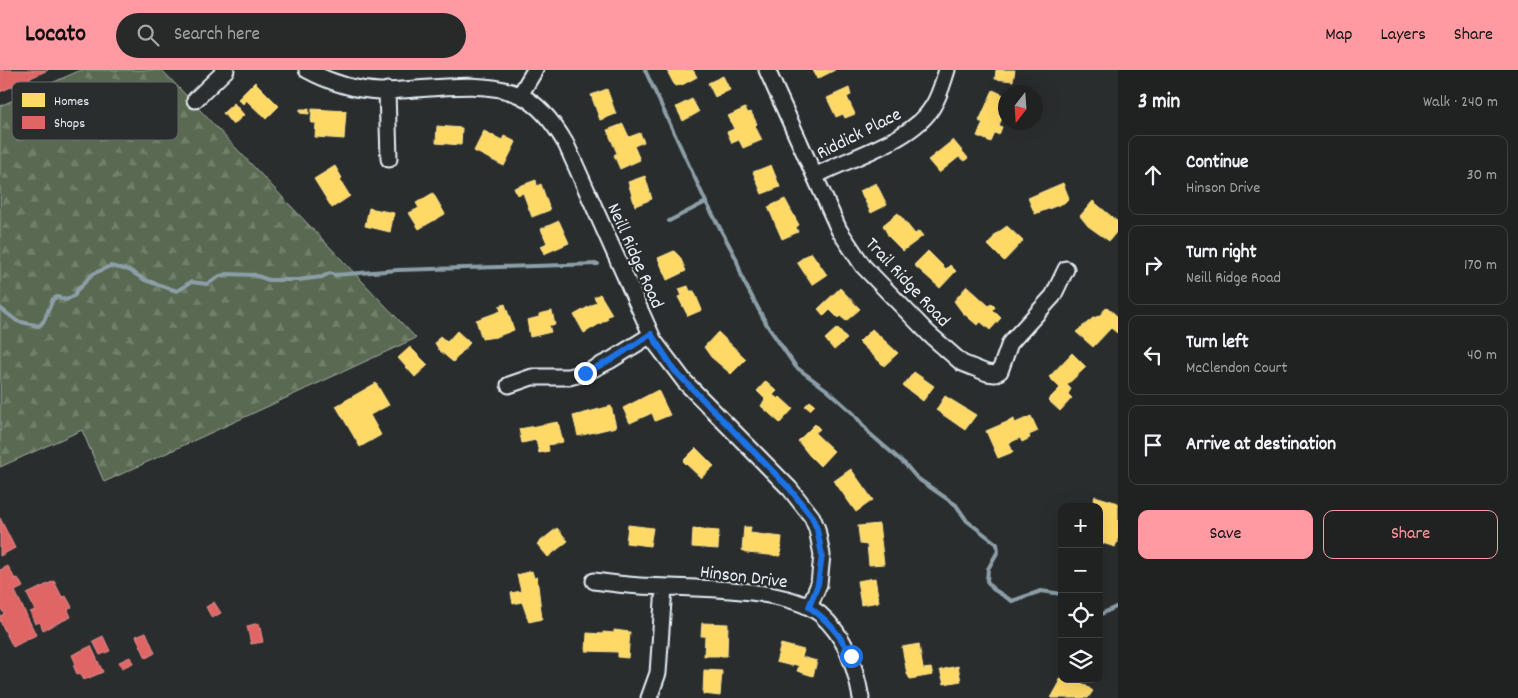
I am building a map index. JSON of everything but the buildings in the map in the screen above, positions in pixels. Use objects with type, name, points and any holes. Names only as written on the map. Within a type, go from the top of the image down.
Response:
[{"type":"street","points":[[195,100],[226,70]]},
{"type":"street","name":"Neill Ridge Road","points":[[307,70],[320,77],[344,85],[378,91],[468,87],[497,90],[520,96],[538,108],[558,130],[654,341],[680,376],[790,489],[812,517],[817,529],[822,555],[818,584],[809,607]]},
{"type":"street","points":[[520,96],[535,70]]},
{"type":"street","name":"Trail Ridge Road","points":[[767,70],[839,230],[863,266],[910,315],[962,363],[987,373],[995,374],[1000,371],[1010,343],[1053,296],[1066,269]]},
{"type":"street","name":"Riddick Place","points":[[815,176],[912,129],[924,119],[933,107],[947,70]]},
{"type":"street","points":[[387,90],[389,159]]},
{"type":"street","points":[[509,385],[532,377],[569,377],[585,373],[611,360],[651,334]]},
{"type":"street","name":"Hinson Drive","points":[[594,581],[718,589],[766,595],[797,602],[809,607],[820,614],[839,634],[857,674],[862,698]]},
{"type":"street","points":[[649,698],[658,673],[664,587]]},
{"type":"green space","points":[[81,70],[162,70],[173,82],[54,82]]},
{"type":"green space","points":[[178,87],[416,338],[104,482],[82,430],[0,467],[0,106],[12,101],[12,140],[178,140]]},
{"type":"waterway","points":[[645,70],[706,202],[736,258],[743,280],[767,325],[796,367],[827,390],[854,414],[869,433],[905,464],[917,478],[956,505],[967,521],[997,544],[998,551],[988,569],[987,581],[993,589],[1012,601],[1041,591],[1058,593]]},
{"type":"waterway","points":[[669,221],[706,202]]},
{"type":"waterway","points":[[0,308],[17,321],[39,326],[44,321],[53,299],[57,297],[66,300],[75,295],[77,290],[93,274],[110,266],[129,270],[145,280],[177,291],[191,282],[207,284],[220,276],[228,274],[254,275],[269,280],[298,280],[322,277],[330,273],[335,275],[398,270],[598,264]]},
{"type":"waterway","points":[[1103,613],[1118,606]]},
{"type":"route","points":[[585,373],[611,360],[651,334],[675,371],[790,489],[812,517],[817,529],[822,555],[821,574],[809,607],[820,614],[839,634],[851,656]]}]
